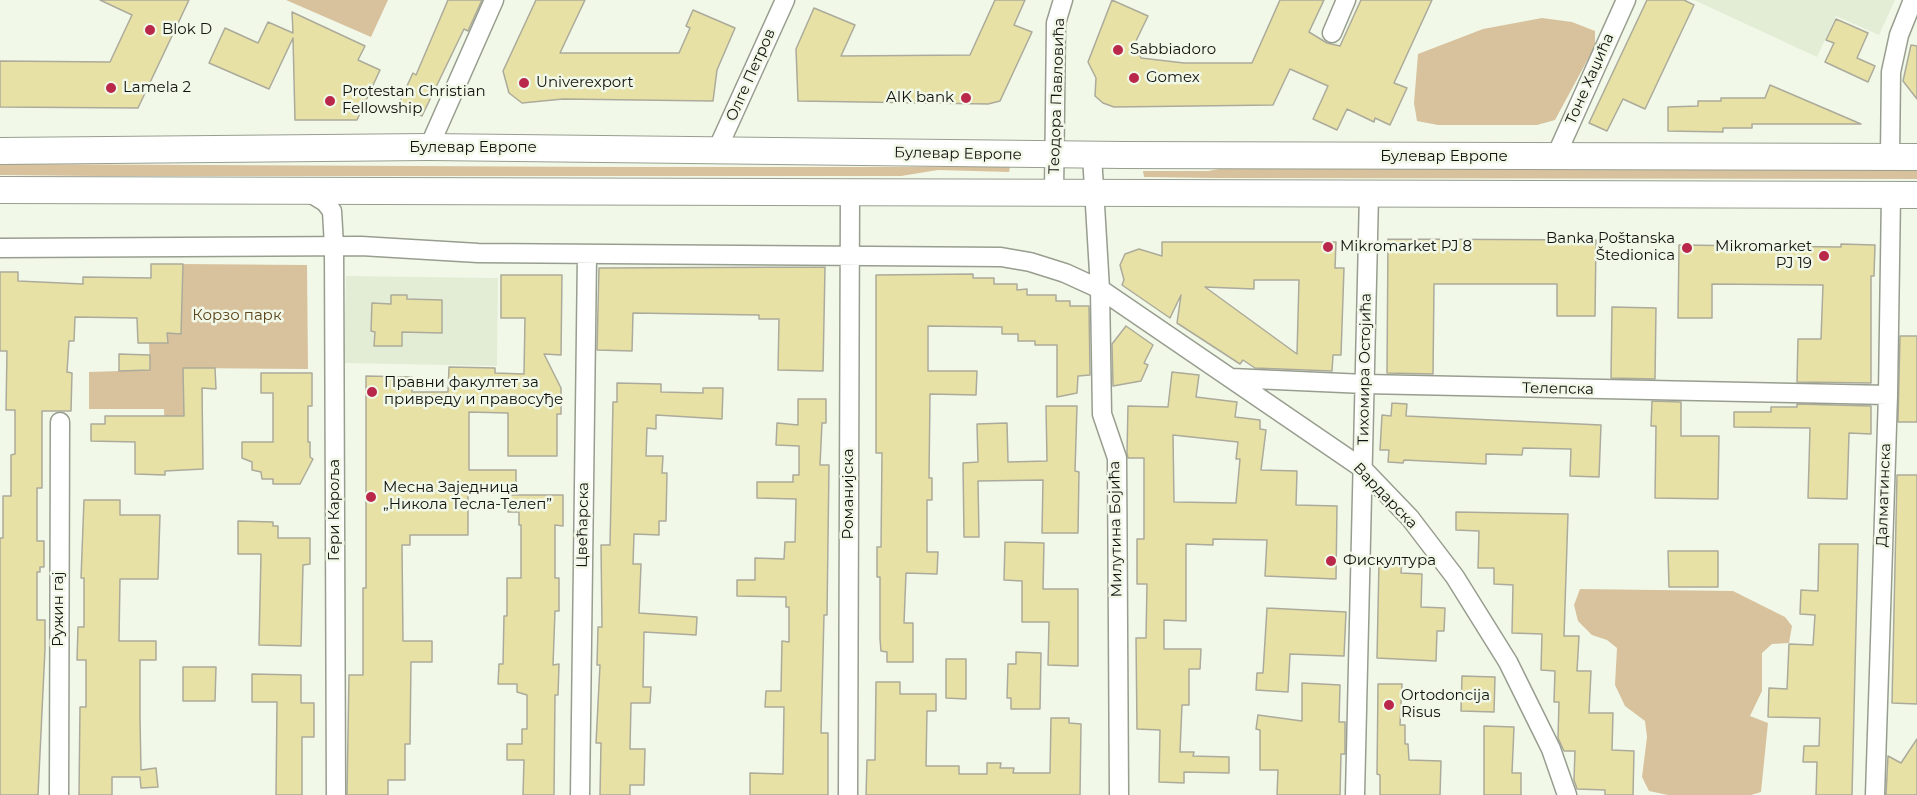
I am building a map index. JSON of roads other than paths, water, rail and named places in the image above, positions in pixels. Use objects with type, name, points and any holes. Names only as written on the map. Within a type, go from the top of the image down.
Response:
[{"type":"main road","name":"Булевар Европе","points":[[0,151],[429,147],[1092,155],[1555,158],[1917,157]]},
{"type":"main road","points":[[0,190],[1917,195]]},
{"type":"street","points":[[429,147],[494,0]]},
{"type":"street","name":"Олге Петров","points":[[717,150],[785,0]]},
{"type":"street","name":"Теодора Павловића","points":[[1054,193],[1056,23],[1063,0]]},
{"type":"street","points":[[1332,33],[1346,0]]},
{"type":"street","name":"Тоне Хаџића","points":[[1555,158],[1626,0]]},
{"type":"street","points":[[1890,156],[1891,72],[1899,34],[1913,0]]},
{"type":"street","name":"Милутина Бојића","points":[[1092,155],[1100,289],[1102,414],[1117,458],[1119,795]]},
{"type":"street","name":"Гери Кароља","points":[[305,190],[329,206],[333,225],[336,795]]},
{"type":"street","name":"Гери Кароља","points":[[333,225],[341,205],[354,190]]},
{"type":"street","name":"Романијска","points":[[848,795],[850,192]]},
{"type":"street","name":"Тихомира Остојића","points":[[1355,795],[1369,194]]},
{"type":"street","name":"Далматинска","points":[[1875,795],[1888,395],[1891,194]]},
{"type":"street","points":[[0,248],[334,246],[587,255],[1001,257],[1034,263],[1100,289]]},
{"type":"street","name":"Цвећарска","points":[[580,795],[587,255]]},
{"type":"street","name":"Вардарска","points":[[1100,289],[1362,468],[1410,518],[1480,615],[1508,662],[1546,740],[1566,795]]},
{"type":"street","name":"Телепска","points":[[1229,378],[1365,384],[1888,395]]},
{"type":"street","name":"Ружин гај","points":[[59,795],[60,422]]},
{"type":"place","name":"Blok D","points":[[150,30]]},
{"type":"place","name":"Sabbiadoro","points":[[1118,50]]},
{"type":"place","name":"Gomex","points":[[1134,78]]},
{"type":"place","name":"Univerexport","points":[[524,83]]},
{"type":"place","name":"Lamela 2","points":[[111,88]]},
{"type":"place","name":"AIK bank","points":[[966,98]]},
{"type":"place","name":"Protestan Christian Fellowship","points":[[330,101]]},
{"type":"place","name":"Mikromarket PJ 8","points":[[1328,247]]},
{"type":"place","name":"Banka Poštanska Štedionica","points":[[1687,248]]},
{"type":"place","name":"Mikromarket PJ 19","points":[[1824,256]]},
{"type":"place","name":"Правни факултет за привреду и правосуђе","points":[[372,392]]},
{"type":"place","name":"Месна Заједница „Никола Тесла-Телеп”","points":[[371,497]]},
{"type":"place","name":"Фискултура","points":[[1331,561]]},
{"type":"place","name":"Ortodoncija Risus","points":[[1389,705]]},
{"type":"park label","name":"Корзо парк","points":[[237,316]]}]
